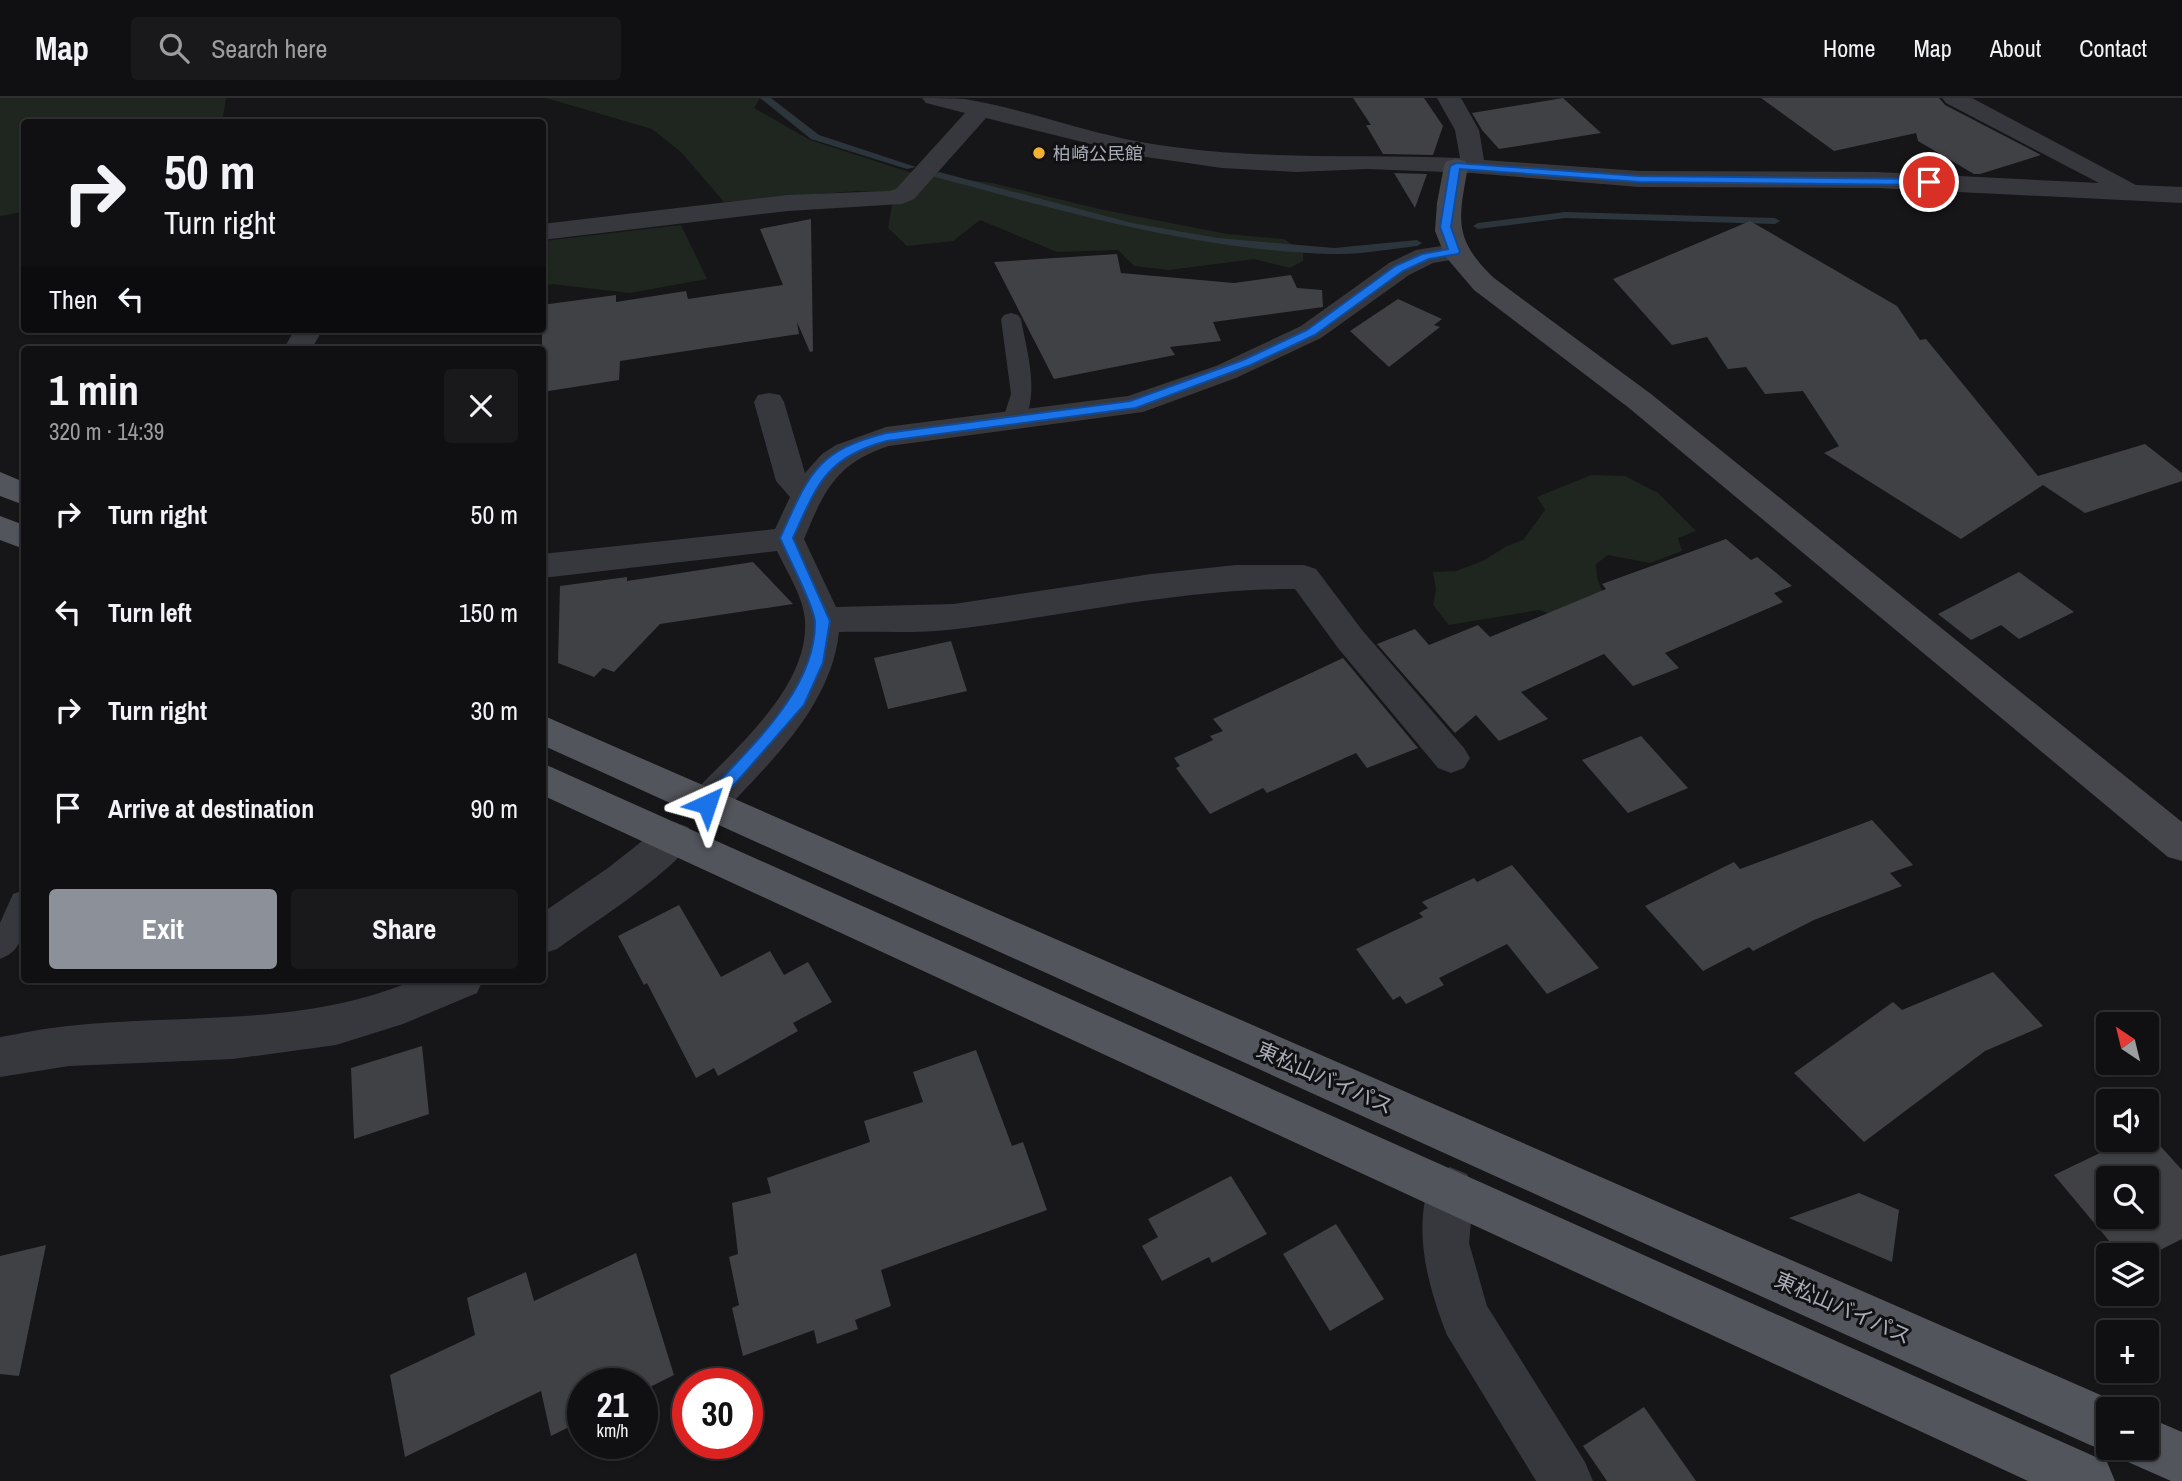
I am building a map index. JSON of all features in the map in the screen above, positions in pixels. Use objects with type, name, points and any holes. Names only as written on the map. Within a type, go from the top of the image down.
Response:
[{"type":"main road","points":[[0,484],[21,493]]},
{"type":"main road","points":[[0,527],[21,537]]},
{"type":"main road","name":"東松山バイパス","points":[[546,731],[2096,1420]]},
{"type":"main road","points":[[546,780],[2088,1481]]},
{"type":"main road","points":[[2159,1448],[2182,1459]]},
{"type":"street","points":[[934,98],[1139,149],[1222,161],[1296,165],[1367,162],[1464,166],[1639,179],[1877,180],[2133,191],[2177,197]]},
{"type":"street","points":[[1449,98],[1466,130],[1473,157],[1464,166],[1446,227],[1454,252],[1464,266],[1484,284],[1640,401],[2182,845]]},
{"type":"street","points":[[1954,98],[2133,191]]},
{"type":"street","points":[[546,232],[788,203],[893,199],[905,194],[979,110]]},
{"type":"street","points":[[707,804],[799,701],[816,663],[823,621],[787,538],[807,495],[826,466],[839,454],[860,444],[886,437],[1132,405],[1226,372],[1311,332],[1410,263],[1426,256],[1454,252]]},
{"type":"street","points":[[769,402],[792,481],[807,495]]},
{"type":"street","points":[[546,566],[787,538]]},
{"type":"street","points":[[823,621],[954,617],[1151,586],[1236,577],[1304,577],[1350,639],[1451,758]]},
{"type":"street","points":[[546,933],[612,888],[674,838]]},
{"type":"street","points":[[0,1057],[69,1046],[233,1039],[335,1025],[403,1005],[455,983]]},
{"type":"street","points":[[1450,1190],[1445,1243],[1465,1317],[1566,1481]]},
{"type":"lane","points":[[1011,319],[1021,394],[1013,422]]},
{"type":"lane","points":[[0,946],[15,926],[21,911]]},
{"type":"shaded area","points":[[0,98],[226,98],[222,119],[21,119],[21,212],[0,216]]},
{"type":"shaded area","points":[[546,98],[760,98],[754,108],[810,140],[912,173],[893,193],[856,191],[724,202],[681,152],[652,129]]},
{"type":"shaded area","points":[[929,175],[992,183],[1104,210],[1227,234],[1284,239],[1303,252],[1303,261],[1290,268],[1254,259],[1169,270],[1134,266],[1118,250],[1057,252],[980,220],[953,241],[907,246],[888,228],[892,205],[912,195]]},
{"type":"shaded area","points":[[681,225],[707,279],[630,293],[546,285],[546,241]]},
{"type":"shaded area","points":[[1591,475],[1625,476],[1658,493],[1696,531],[1678,538],[1682,551],[1650,563],[1608,555],[1596,564],[1597,578],[1607,604],[1565,619],[1539,610],[1449,625],[1433,605],[1436,589],[1433,572],[1456,571],[1483,561],[1507,546],[1523,540],[1545,510],[1537,497]]},
{"type":"building","points":[[1353,98],[1424,98],[1443,126],[1433,155],[1383,154],[1366,125],[1371,125]]},
{"type":"building","points":[[1563,98],[1601,133],[1499,149],[1482,130],[1472,113]]},
{"type":"building","points":[[1761,98],[1939,98],[1945,105],[2041,155],[1974,174],[1918,141],[1916,133],[1834,151]]},
{"type":"building","points":[[1394,173],[1427,174],[1415,208]]},
{"type":"building","points":[[811,219],[813,351],[810,352],[797,322],[799,334],[620,361],[619,380],[546,391],[546,346],[542,346],[542,333],[546,333],[546,304],[616,295],[616,302],[686,291],[688,299],[783,285],[760,229]]},
{"type":"building","points":[[1750,221],[1897,306],[1920,340],[1926,339],[2038,476],[2145,444],[2182,473],[2182,481],[2085,513],[2043,485],[1961,539],[1824,453],[1839,446],[1803,391],[1765,394],[1746,367],[1728,369],[1707,337],[1672,345],[1613,279]]},
{"type":"building","points":[[1117,254],[1121,273],[1234,283],[1291,275],[1297,288],[1322,290],[1323,307],[1213,322],[1221,341],[1170,347],[1175,355],[1054,379],[994,262]]},
{"type":"building","points":[[1398,299],[1442,319],[1434,325],[1440,327],[1389,367],[1350,331]]},
{"type":"building","points":[[1726,539],[1751,560],[1757,557],[1792,586],[1774,593],[1783,602],[1665,653],[1679,668],[1633,686],[1604,654],[1521,692],[1548,719],[1499,741],[1476,715],[1455,733],[1377,644],[1415,629],[1429,645],[1478,625],[1490,637],[1606,589],[1602,584]]},
{"type":"building","points":[[753,562],[793,604],[660,624],[614,672],[603,668],[594,677],[558,663],[560,586],[627,577],[627,581]]},
{"type":"building","points":[[2019,572],[2074,612],[2019,639],[2001,625],[1971,640],[1938,614]]},
{"type":"building","points":[[951,641],[967,691],[888,709],[874,658]]},
{"type":"building","points":[[1343,658],[1418,748],[1367,768],[1356,753],[1267,793],[1263,788],[1210,814],[1176,768],[1180,766],[1174,758],[1213,740],[1210,736],[1223,731],[1213,719]]},
{"type":"building","points":[[1641,736],[1688,788],[1628,813],[1582,760]]},
{"type":"building","points":[[1872,820],[1913,865],[1890,873],[1902,886],[1814,920],[1753,951],[1749,947],[1703,971],[1645,906],[1734,862],[1740,869]]},
{"type":"building","points":[[1512,865],[1599,968],[1547,994],[1507,944],[1439,978],[1444,985],[1406,1004],[1400,996],[1393,1000],[1356,949],[1423,917],[1419,913],[1428,908],[1422,902],[1474,878],[1477,882]]},
{"type":"building","points":[[679,905],[721,977],[770,951],[784,975],[808,962],[832,1002],[793,1023],[798,1031],[718,1076],[714,1068],[696,1078],[647,983],[644,985],[618,936]]},
{"type":"building","points":[[1993,972],[2043,1026],[1985,1051],[1864,1142],[1794,1073],[1893,1002],[1902,1010]]},
{"type":"building","points":[[422,1046],[429,1114],[354,1139],[351,1068]]},
{"type":"building","points":[[976,1050],[1012,1146],[1023,1142],[1047,1210],[881,1270],[891,1306],[855,1320],[858,1329],[817,1344],[814,1330],[743,1356],[732,1308],[739,1305],[729,1257],[738,1254],[732,1203],[771,1193],[767,1178],[870,1142],[864,1121],[923,1102],[913,1072]]},
{"type":"building","points":[[2159,1145],[2182,1170],[2182,1239],[2159,1250],[2159,1243],[2111,1243],[2099,1229],[2159,1229],[2159,1166],[2096,1166],[2096,1225],[2054,1175],[2102,1152],[2159,1152]]},
{"type":"building","points":[[1231,1176],[1267,1234],[1212,1263],[1209,1257],[1162,1281],[1142,1246],[1158,1237],[1148,1219]]},
{"type":"building","points":[[1859,1193],[1899,1210],[1892,1262],[1789,1218]]},
{"type":"building","points":[[1336,1224],[1384,1299],[1330,1331],[1283,1254]]},
{"type":"building","points":[[46,1245],[19,1376],[0,1374],[0,1256]]},
{"type":"building","points":[[636,1253],[672,1376],[658,1383],[658,1368],[567,1368],[567,1428],[551,1436],[541,1391],[405,1457],[390,1375],[475,1335],[467,1298],[526,1272],[534,1301]]},
{"type":"building","points":[[1644,1407],[1696,1481],[1607,1481],[1583,1446]]},
{"type":"waterway","points":[[765,98],[815,137],[911,167]]},
{"type":"waterway","points":[[939,175],[1131,226],[1218,241],[1334,251],[1417,243]]},
{"type":"waterway","points":[[1478,226],[1565,215],[1775,221]]},
{"type":"place","name":"柏崎公民館","points":[[1039,153]]},
{"type":"route","points":[[707,804],[799,701],[816,663],[823,621],[787,538],[807,495],[826,466],[839,454],[860,444],[886,437],[1132,405],[1226,372],[1311,332],[1410,263],[1426,256],[1454,252],[1446,227],[1456,166],[1639,179],[1929,182]]}]
